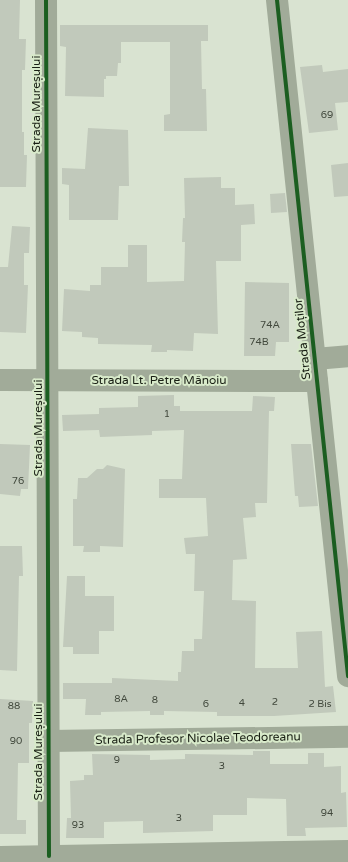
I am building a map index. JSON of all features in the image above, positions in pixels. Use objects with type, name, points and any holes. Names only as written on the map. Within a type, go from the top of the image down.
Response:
[{"type":"street","name":"Strada Mureșului","points":[[46,0],[49,380],[49,856]]},
{"type":"street","name":"Strada Moților","points":[[277,0],[348,676]]},
{"type":"street","points":[[315,358],[348,356]]},
{"type":"street","name":"Strada Lt. Petre Mănoiu","points":[[0,380],[317,381]]},
{"type":"street","name":"Strada Profesor Nicolae Teodoreanu","points":[[49,741],[348,738]]},
{"type":"street","points":[[0,857],[336,855]]},
{"type":"building","points":[[0,0],[20,0],[19,39],[26,39],[25,70],[22,70],[22,132],[24,132],[24,155],[27,155],[26,187],[0,187]]},
{"type":"building","points":[[60,25],[208,25],[208,41],[201,41],[202,89],[206,89],[207,131],[164,131],[164,115],[170,114],[170,42],[121,42],[121,63],[118,63],[117,76],[106,76],[106,79],[104,79],[104,97],[65,96],[66,47],[60,46]]},
{"type":"building","points":[[322,65],[323,72],[348,69],[348,102],[335,103],[338,130],[309,133],[300,67]]},
{"type":"building","points":[[88,128],[128,130],[129,186],[119,186],[118,220],[69,220],[69,185],[62,184],[62,168],[85,169]]},
{"type":"building","points":[[348,163],[348,196],[334,197],[331,165]]},
{"type":"building","points":[[221,177],[221,188],[235,188],[235,205],[254,204],[255,224],[241,225],[241,261],[216,261],[218,334],[194,333],[193,351],[167,350],[167,352],[151,352],[152,345],[98,344],[98,338],[82,337],[82,332],[62,331],[64,289],[90,291],[90,285],[101,285],[101,267],[128,267],[128,245],[147,245],[147,282],[184,281],[185,242],[182,242],[183,218],[185,218],[184,178]]},
{"type":"building","points":[[285,193],[287,212],[271,213],[270,194]]},
{"type":"building","points":[[12,226],[30,227],[29,253],[24,253],[24,285],[28,285],[26,333],[0,332],[0,267],[8,267]]},
{"type":"building","points":[[245,282],[289,283],[289,342],[276,342],[275,356],[244,356]]},
{"type":"building","points":[[174,395],[174,406],[180,406],[180,411],[252,411],[253,396],[275,397],[274,411],[269,411],[267,503],[255,503],[256,517],[243,518],[247,559],[233,560],[232,600],[256,601],[255,668],[298,668],[296,632],[322,631],[325,687],[333,686],[336,712],[274,716],[217,716],[217,712],[164,711],[164,715],[150,715],[150,711],[101,712],[101,715],[85,715],[86,699],[63,699],[63,683],[112,683],[112,678],[178,681],[178,672],[181,672],[182,651],[194,651],[194,639],[202,639],[204,591],[194,591],[195,554],[186,554],[184,538],[208,536],[206,498],[159,498],[159,479],[182,479],[184,430],[152,431],[152,435],[100,437],[99,430],[63,431],[62,415],[99,414],[99,408],[138,407],[138,396]]},
{"type":"building","points":[[0,444],[30,445],[28,489],[21,489],[20,496],[0,494]]},
{"type":"building","points":[[291,444],[311,444],[318,506],[299,507],[298,496],[295,496]]},
{"type":"building","points":[[107,465],[125,469],[123,547],[100,546],[100,552],[83,552],[84,546],[73,546],[73,499],[77,499],[78,478],[87,478],[97,469],[103,469]]},
{"type":"building","points":[[0,546],[22,546],[23,576],[19,576],[17,671],[0,670]]},
{"type":"building","points":[[67,576],[85,576],[85,596],[114,596],[114,631],[99,631],[99,654],[73,654],[73,647],[63,647]]},
{"type":"building","points":[[0,699],[33,701],[32,723],[29,723],[29,763],[18,763],[17,820],[26,820],[26,834],[0,834]]},
{"type":"building","points":[[253,751],[270,751],[270,764],[308,764],[308,753],[324,753],[324,767],[341,766],[341,793],[346,792],[347,827],[305,828],[306,836],[287,836],[286,799],[247,798],[247,815],[213,815],[213,831],[143,833],[143,821],[104,822],[104,838],[66,838],[67,818],[71,818],[70,781],[84,780],[84,775],[93,775],[92,754],[150,755],[150,760],[185,759],[185,754],[253,755]]},
{"type":"cycle path","points":[[46,0],[49,856]]},
{"type":"cycle path","points":[[277,0],[348,676]]}]
